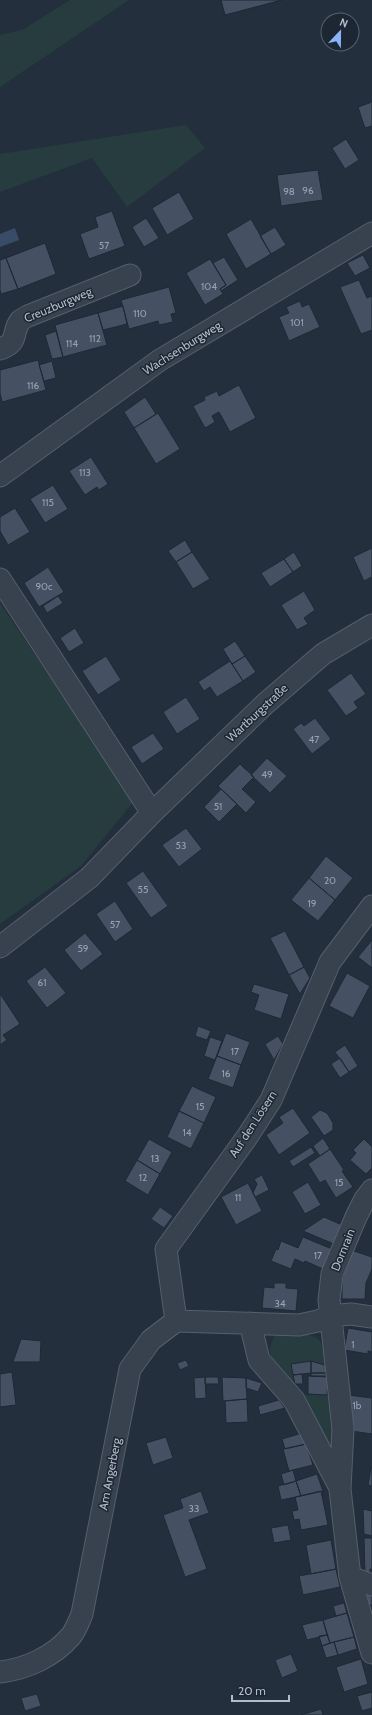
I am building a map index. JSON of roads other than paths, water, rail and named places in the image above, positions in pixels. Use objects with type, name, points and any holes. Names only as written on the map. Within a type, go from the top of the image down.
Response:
[{"type":"street","name":"Wachsenburgweg","points":[[0,476],[160,360],[372,233]]},
{"type":"street","name":"Creuzburgweg","points":[[0,349],[7,346],[14,339],[20,322],[28,316],[130,275]]},
{"type":"street","points":[[0,579],[152,813]]},
{"type":"street","name":"Wartburgstraße","points":[[0,947],[89,878],[152,813],[265,704],[317,659],[372,626]]},
{"type":"street","name":"Auf den Lösern","points":[[176,1321],[166,1249],[247,1137],[271,1100],[330,962],[372,906]]},
{"type":"street","name":"Dornrain","points":[[330,1316],[332,1274],[365,1198],[372,1190]]},
{"type":"street","points":[[176,1321],[299,1324],[318,1321],[330,1316],[351,1314],[372,1317]]},
{"type":"street","points":[[330,1316],[343,1429],[340,1488],[350,1577],[372,1651]]},
{"type":"street","name":"Am Angerberg","points":[[0,1672],[14,1670],[41,1660],[58,1649],[71,1636],[79,1621],[82,1614],[102,1516],[130,1369],[151,1340],[176,1321]]},
{"type":"street","points":[[250,1323],[259,1360],[294,1400],[340,1488]]},
{"type":"street","points":[[350,1577],[372,1584]]},
{"type":"water","points":[[15,228],[19,240],[0,247],[0,234]]}]
